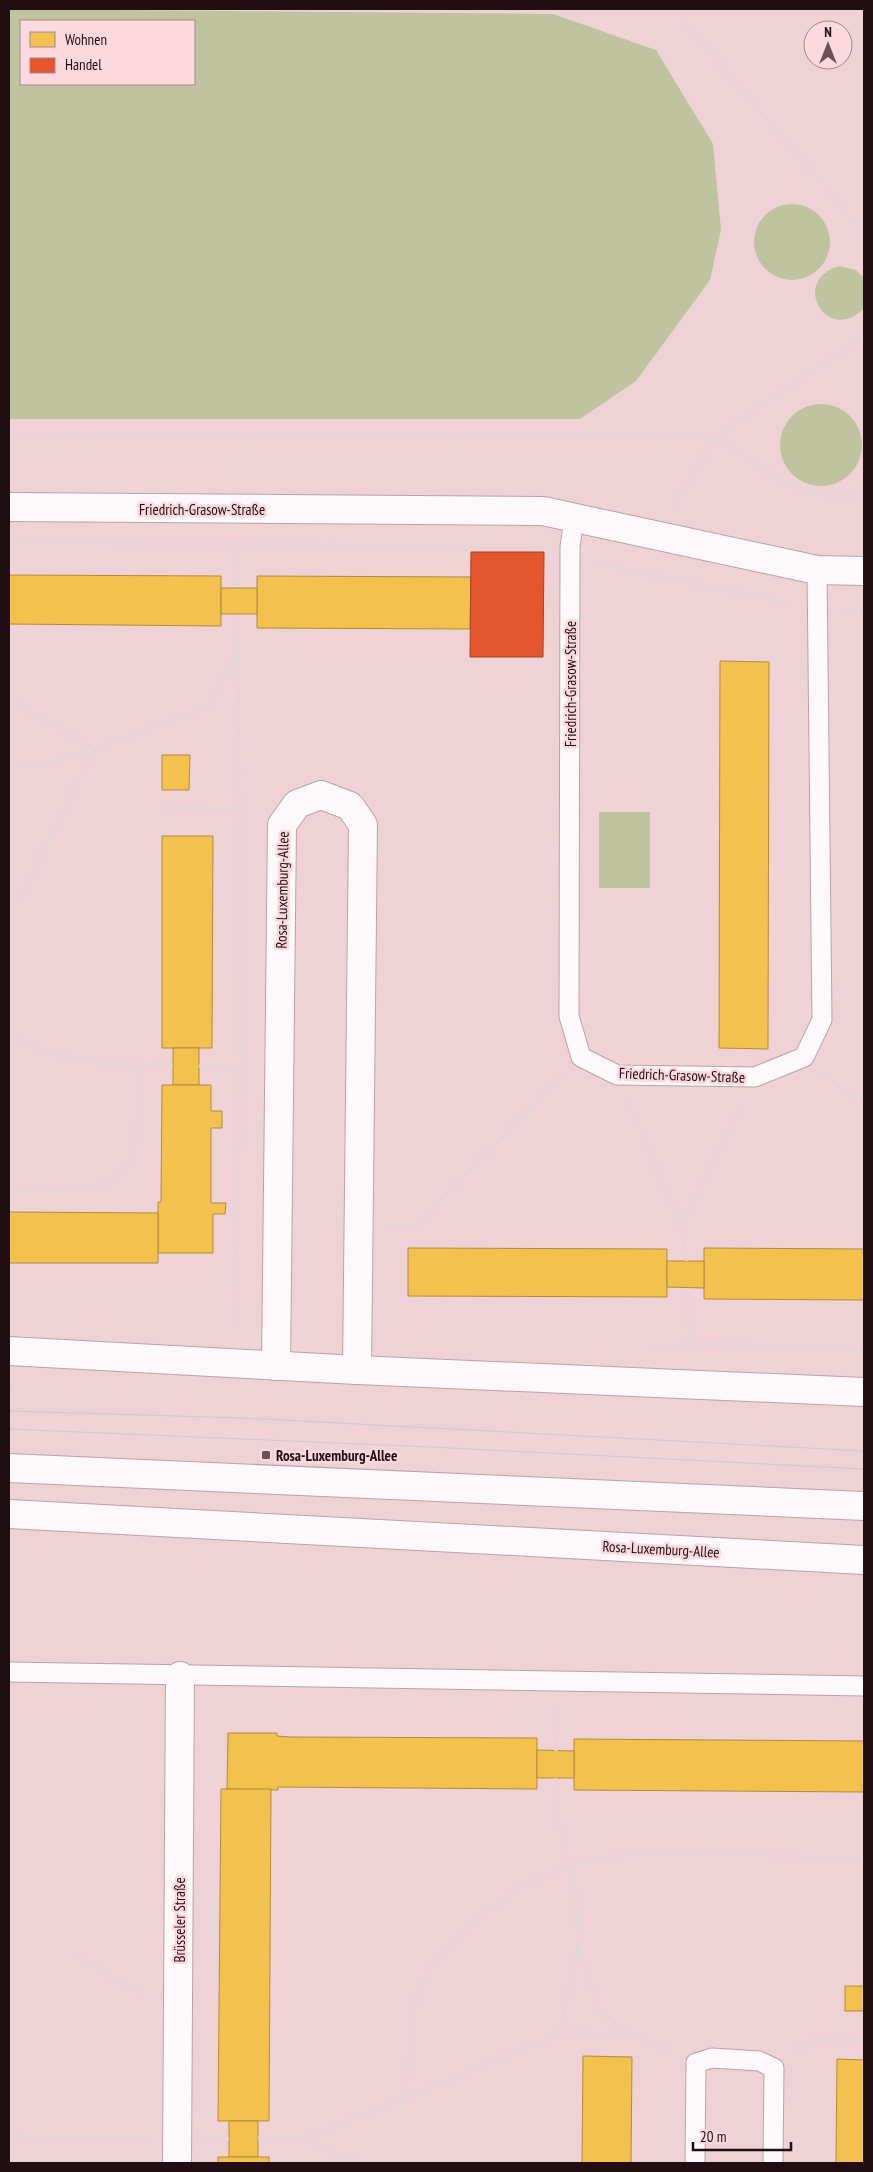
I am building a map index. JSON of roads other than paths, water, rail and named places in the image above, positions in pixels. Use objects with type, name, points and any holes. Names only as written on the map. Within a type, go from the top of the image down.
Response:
[{"type":"street","name":"Friedrich-Grasow-Straße","points":[[9,507],[543,511],[817,570],[864,571]]},
{"type":"street","name":"Rosa-Luxemburg-Allee","points":[[276,1366],[282,825],[297,804],[321,795],[350,806],[363,825],[356,1370]]},
{"type":"street","points":[[11,1351],[356,1370],[864,1392]]},
{"type":"street","points":[[9,1468],[864,1506]]},
{"type":"street","name":"Rosa-Luxemburg-Allee","points":[[9,1514],[864,1560]]},
{"type":"street","name":"Brüsseler Straße","points":[[176,2151],[180,1676]]},
{"type":"lane","name":"Friedrich-Grasow-Straße","points":[[574,518],[570,547],[569,1016],[581,1057],[617,1075],[755,1076],[804,1057],[822,1020],[817,570]]},
{"type":"lane","points":[[9,1672],[864,1686]]},
{"type":"lane","points":[[695,2163],[696,2063],[712,2058],[759,2061],[774,2068],[773,2163]]},
{"type":"tram line","points":[[9,1411],[244,1418],[864,1451]]},
{"type":"tram line","points":[[9,1429],[431,1447],[864,1469]]},
{"type":"place","name":"Rosa-Luxemburg-Allee","points":[[266,1455]]}]
